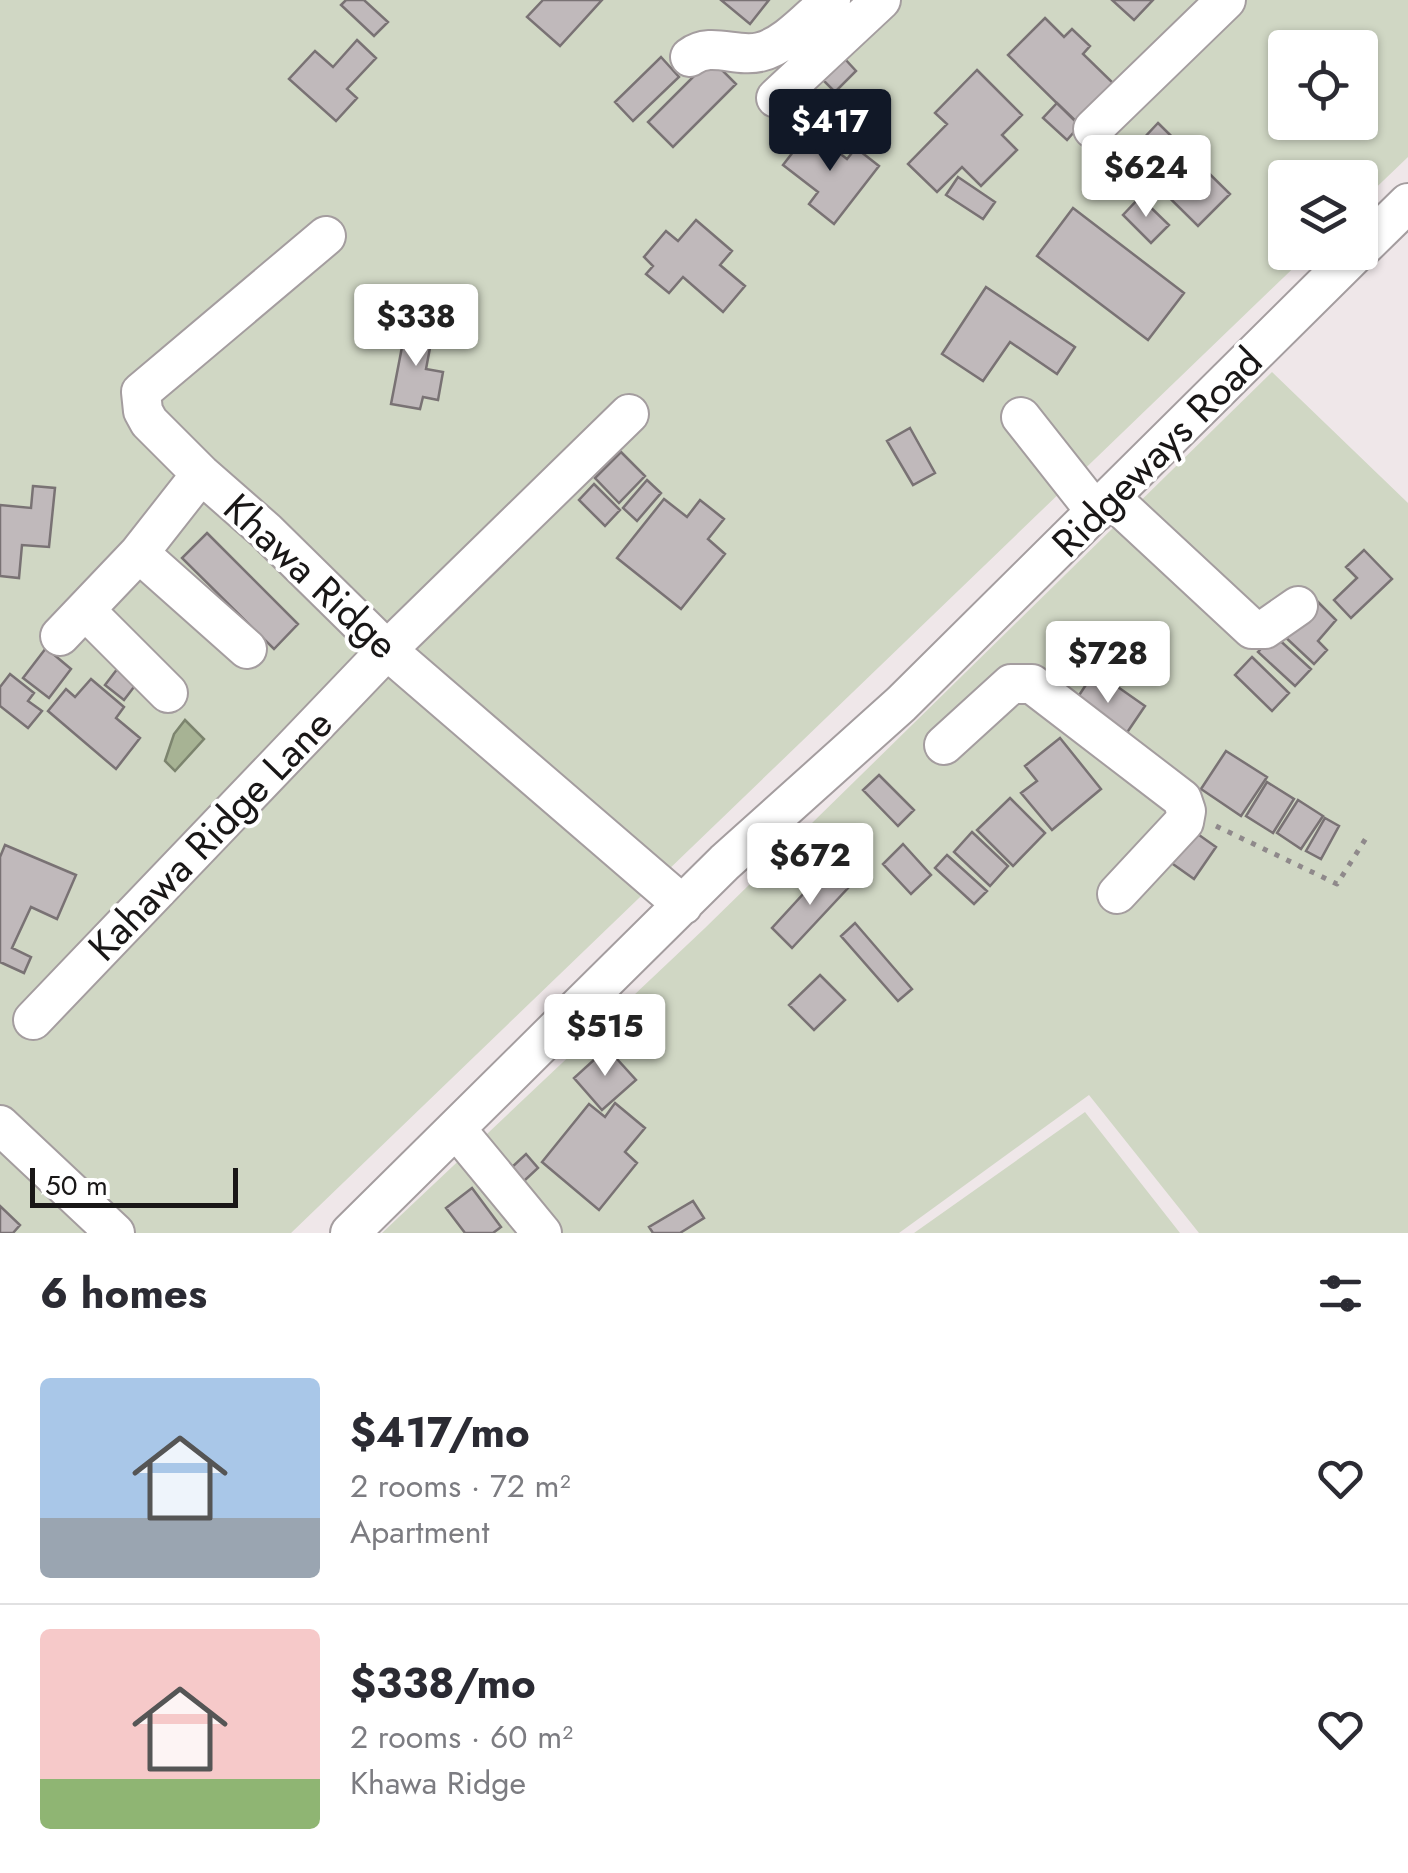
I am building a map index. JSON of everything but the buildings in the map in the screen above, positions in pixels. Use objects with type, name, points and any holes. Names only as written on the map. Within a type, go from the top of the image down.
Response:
[{"type":"street","points":[[690,57],[708,49],[762,52],[781,42],[831,0]]},
{"type":"street","points":[[776,98],[881,0]]},
{"type":"street","points":[[1093,128],[1226,0]]},
{"type":"street","name":"Ridgeways Road","points":[[1378,232],[1408,202]]},
{"type":"street","name":"Khawa Ridge","points":[[326,236],[142,392],[143,411],[149,422],[201,474],[266,531],[387,650],[683,905]]},
{"type":"street","name":"Ridgeways Road","points":[[371,1226],[458,1130],[725,862],[901,704],[1340,270]]},
{"type":"street","name":"Kahawa Ridge Lane","points":[[33,1020],[387,650],[629,414]]},
{"type":"street","points":[[1021,417],[1104,505],[1252,629],[1265,629],[1298,606]]},
{"type":"street","points":[[168,693],[73,623],[139,553],[201,474]]},
{"type":"street","points":[[139,553],[248,649]]},
{"type":"street","points":[[944,745],[1011,684],[1032,684],[1182,800],[1184,822],[1117,894]]},
{"type":"street","points":[[0,1125],[114,1233]]},
{"type":"street","points":[[458,1130],[542,1233]]},
{"type":"path","points":[[1186,811],[1337,884],[1368,835]]},
{"type":"shaded area","points":[[0,0],[1408,0],[1408,157],[1378,186],[1378,160],[1268,160],[1268,270],[1291,270],[291,1233],[0,1233]]},
{"type":"shaded area","points":[[1272,372],[1408,503],[1408,1233],[1199,1233],[1089,1095],[899,1233],[382,1233],[705,928]]},
{"type":"shaded area","points":[[185,720],[204,739],[175,771],[165,761],[174,734]]},
{"type":"shaded area","points":[[1085,1112],[1180,1233],[914,1233]]}]
